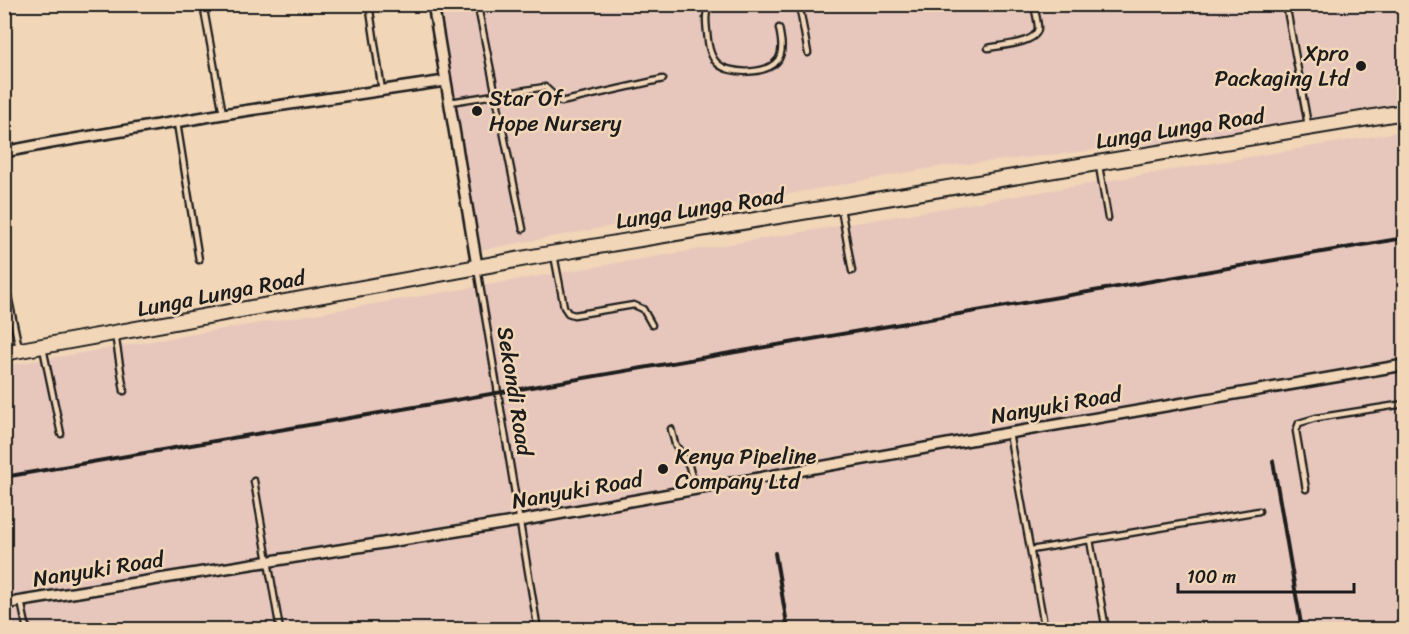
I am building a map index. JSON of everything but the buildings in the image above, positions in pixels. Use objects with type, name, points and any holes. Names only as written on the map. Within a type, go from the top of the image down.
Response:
[{"type":"main road","name":"Lunga Lunga Road","points":[[4,353],[553,253],[1309,128],[1404,116]]},
{"type":"street","points":[[433,4],[477,266]]},
{"type":"street","points":[[4,152],[223,114],[445,81]]},
{"type":"street","name":"Nanyuki Road","points":[[4,604],[519,521],[1404,365]]},
{"type":"lane","points":[[203,4],[223,114]]},
{"type":"lane","points":[[369,4],[382,91]]},
{"type":"lane","points":[[710,4],[706,18],[709,46],[717,63],[724,68],[734,70],[770,68],[777,62],[781,53],[779,28]]},
{"type":"lane","points":[[799,4],[808,53]]},
{"type":"lane","points":[[988,48],[1029,40],[1035,36],[1038,29],[1034,4]]},
{"type":"lane","points":[[1286,4],[1309,128]]},
{"type":"lane","points":[[478,7],[523,229]]},
{"type":"lane","points":[[450,102],[545,87],[561,102],[663,79]]},
{"type":"lane","points":[[177,123],[199,260]]},
{"type":"lane","points":[[1099,163],[1108,218]]},
{"type":"lane","points":[[841,206],[852,271]]},
{"type":"lane","points":[[553,253],[564,306],[568,313],[574,315],[634,305],[643,309],[652,325]]},
{"type":"lane","name":"Sekondi Road","points":[[477,266],[537,630]]},
{"type":"lane","points":[[4,277],[20,351]]},
{"type":"lane","points":[[115,334],[124,392]]},
{"type":"lane","points":[[43,347],[61,434]]},
{"type":"lane","points":[[1306,489],[1296,431],[1299,423],[1316,418],[1404,404]]},
{"type":"lane","points":[[671,429],[675,444],[689,466],[695,489]]},
{"type":"lane","points":[[1009,433],[1045,630]]},
{"type":"lane","points":[[254,481],[280,630]]},
{"type":"lane","points":[[1031,550],[1259,511]]},
{"type":"lane","points":[[1090,540],[1106,630]]},
{"type":"lane","points":[[21,601],[27,630]]},
{"type":"shaded area","points":[[438,5],[1404,5],[1404,106],[1200,139],[937,167],[481,250]]},
{"type":"shaded area","points":[[1404,131],[1404,629],[5,629],[4,366]]},
{"type":"railway","points":[[4,477],[1404,238]]},
{"type":"railway","points":[[1273,461],[1302,630]]},
{"type":"railway","points":[[775,553],[788,630]]},
{"type":"place","name":"Xpro Packaging Ltd","points":[[1361,66]]},
{"type":"place","name":"Star Of Hope Nursery","points":[[477,111]]},
{"type":"place","name":"Kenya Pipeline Company Ltd","points":[[663,469]]}]
